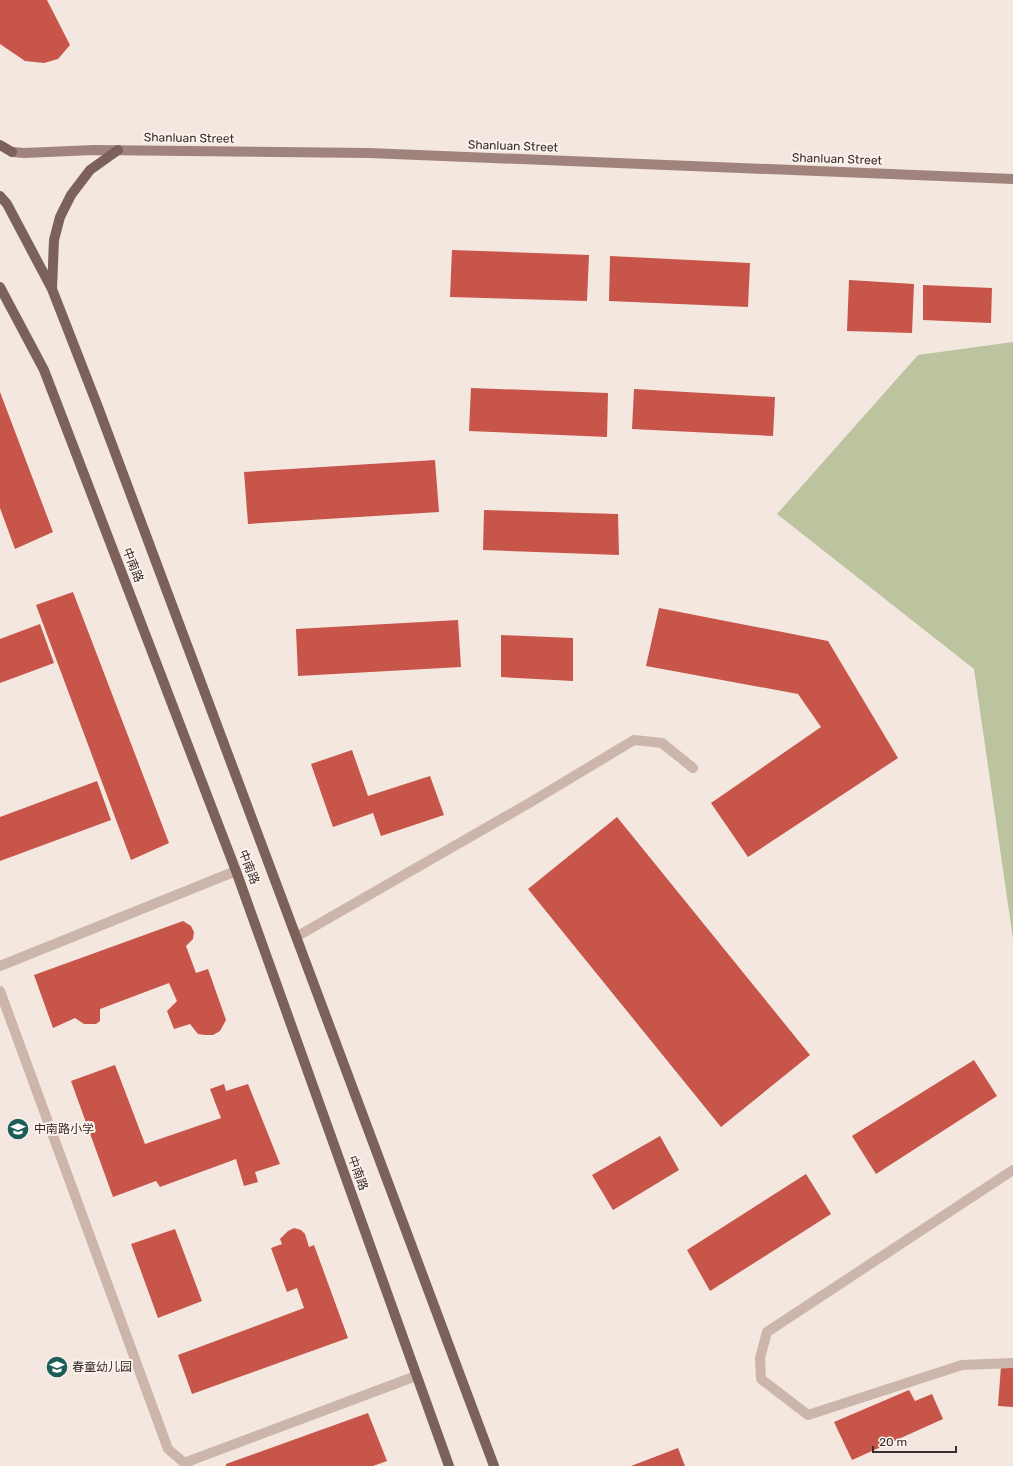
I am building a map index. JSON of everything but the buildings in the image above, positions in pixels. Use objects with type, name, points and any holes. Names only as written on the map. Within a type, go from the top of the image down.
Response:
[{"type":"main road","points":[[0,145],[12,152]]},
{"type":"main road","points":[[0,149],[12,152]]},
{"type":"main road","points":[[52,290],[54,240],[60,218],[71,195],[90,170],[118,150]]},
{"type":"main road","name":"Shanluan Street","points":[[12,152],[24,153],[118,150],[369,153],[1013,179]]},
{"type":"main road","points":[[0,196],[7,204],[52,290],[98,407],[494,1466]]},
{"type":"main road","name":"中南路","points":[[0,287],[44,370],[236,871],[449,1466]]},
{"type":"street","points":[[296,938],[531,802],[634,740],[662,743],[693,768]]},
{"type":"street","points":[[0,966],[236,871]]},
{"type":"street","points":[[0,991],[168,1449],[186,1464],[416,1376]]},
{"type":"street","points":[[1013,1170],[767,1332],[760,1358],[761,1379],[808,1415],[962,1365],[1013,1363]]},
{"type":"green space","points":[[1013,342],[1013,939],[974,669],[777,514],[918,355]]},
{"type":"place","name":"中南路小学","points":[[18,1129]]},
{"type":"place","name":"春童幼儿园","points":[[57,1367]]}]
